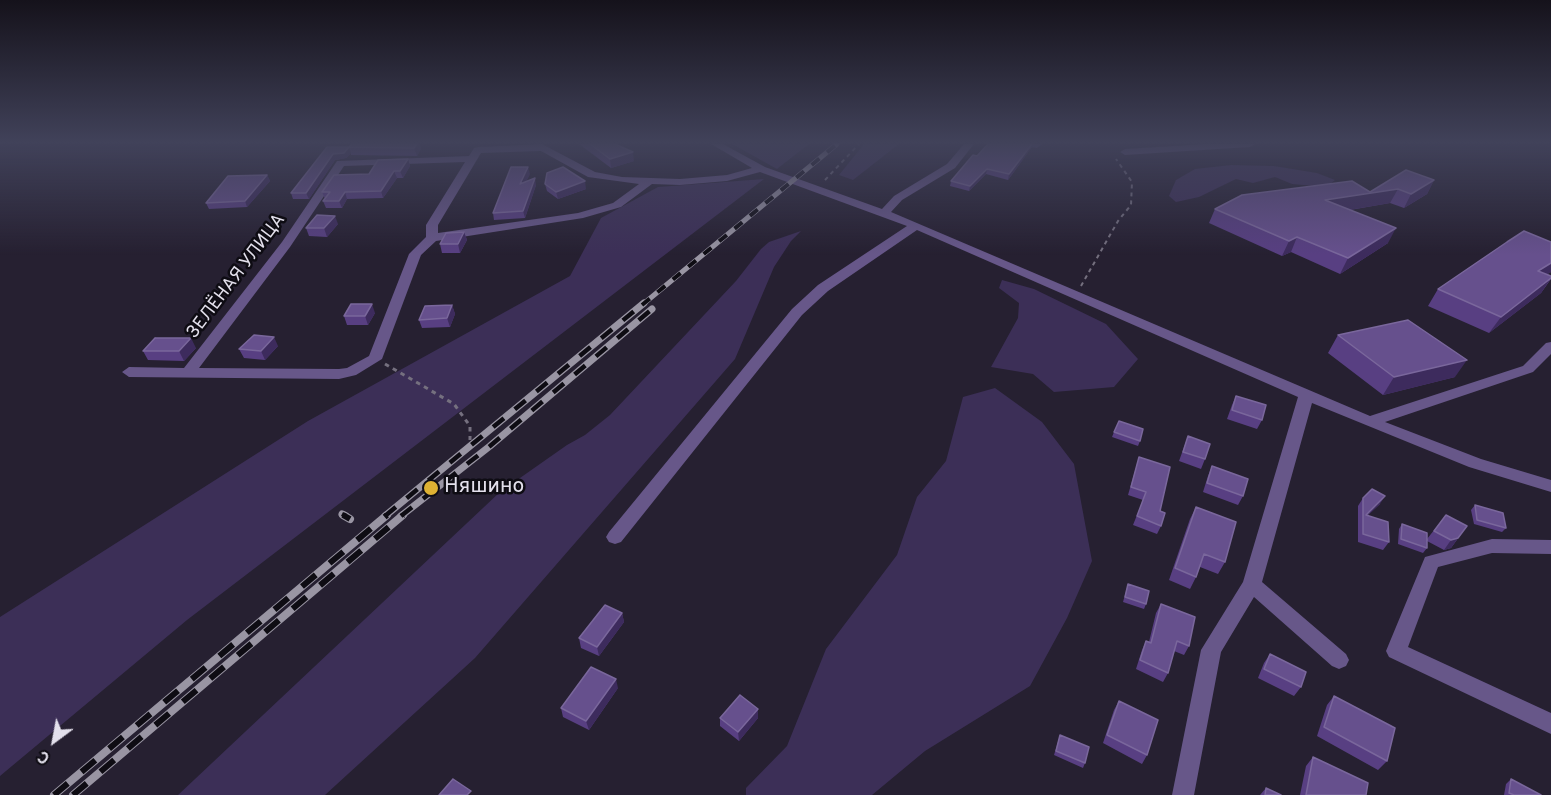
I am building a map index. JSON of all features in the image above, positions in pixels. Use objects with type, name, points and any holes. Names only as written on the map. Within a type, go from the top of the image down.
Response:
[{"type":"street","name":"ЗЕЛЁНАЯ УЛИЦА","points":[[189,370],[286,244],[329,181]]},
{"type":"street","points":[[432,238],[432,225],[459,181]]},
{"type":"street","points":[[129,372],[189,370],[339,374],[357,369],[375,359],[415,254],[432,238],[457,232],[579,216],[617,205],[650,181]]},
{"type":"street","points":[[796,181],[916,225],[1369,422],[1475,463],[1551,486]]},
{"type":"street","points":[[885,212],[898,198],[926,181]]},
{"type":"street","points":[[615,537],[797,312],[823,288],[916,225]]},
{"type":"street","points":[[1369,422],[1528,369],[1551,346]]},
{"type":"street","points":[[1183,795],[1211,650],[1252,584],[1306,396]]},
{"type":"street","points":[[1551,547],[1492,546],[1431,562],[1396,651],[1551,724]]},
{"type":"street","points":[[1252,584],[1339,660]]},
{"type":"path","points":[[818,188],[824,181]]},
{"type":"path","points":[[1099,304],[1081,286],[1118,221],[1131,205],[1130,181]]},
{"type":"path","points":[[375,359],[410,376],[454,404],[471,426],[470,440]]},
{"type":"shaded area","points":[[761,181],[187,620],[0,776],[0,617],[308,421],[570,276],[601,218],[658,187]]},
{"type":"shaded area","points":[[1176,181],[1232,181],[1199,197],[1176,202],[1169,196]]},
{"type":"shaded area","points":[[1285,181],[1334,181],[1326,187],[1292,184]]},
{"type":"shaded area","points":[[801,231],[791,241],[774,267],[735,359],[475,658],[325,795],[178,795],[500,492],[585,435],[610,415],[736,281],[761,249],[769,242]]},
{"type":"shaded area","points":[[1002,280],[1034,289],[1106,324],[1138,359],[1114,387],[1054,392],[1033,374],[991,367],[1018,318],[1019,303],[999,288]]},
{"type":"shaded area","points":[[995,388],[1042,422],[1074,464],[1092,561],[1067,618],[1030,686],[925,751],[872,795],[746,795],[746,788],[787,746],[826,649],[897,555],[917,497],[946,461],[963,397]]},
{"type":"building","points":[[224,181],[262,181],[245,201],[206,203]]},
{"type":"building","points":[[300,181],[314,181],[306,193],[291,193]]},
{"type":"building","points":[[330,181],[387,181],[381,191],[345,192],[339,201],[323,201],[330,192],[322,192]]},
{"type":"building","points":[[505,181],[521,181],[520,184],[534,181],[523,211],[493,213]]},
{"type":"building","points":[[546,181],[585,181],[556,192],[545,184]]},
{"type":"building","points":[[951,181],[975,181],[970,186]]},
{"type":"building","points":[[1351,181],[1370,192],[1388,181],[1432,181],[1411,194],[1398,189],[1325,200],[1396,228],[1348,258],[1297,237],[1289,241],[1215,209],[1242,195]]},
{"type":"building","points":[[317,215],[335,216],[324,228],[306,228]]},
{"type":"building","points":[[1524,231],[1551,242],[1551,263],[1538,271],[1551,278],[1501,317],[1438,289],[1507,242]]},
{"type":"building","points":[[464,232],[458,244],[440,244],[446,233]]},
{"type":"building","points":[[351,304],[372,304],[365,316],[344,316]]},
{"type":"building","points":[[452,305],[447,318],[419,320],[425,306]]},
{"type":"building","points":[[1408,320],[1467,360],[1394,377],[1338,335]]},
{"type":"building","points":[[254,335],[274,337],[261,351],[239,349]]},
{"type":"building","points":[[155,338],[191,338],[179,351],[143,351]]},
{"type":"building","points":[[1236,396],[1266,405],[1262,420],[1232,410]]},
{"type":"building","points":[[1119,421],[1143,429],[1140,441],[1114,432]]},
{"type":"building","points":[[1188,436],[1210,444],[1205,459],[1183,452]]},
{"type":"building","points":[[1139,457],[1170,467],[1160,511],[1165,513],[1161,526],[1137,516],[1146,492],[1131,487]]},
{"type":"building","points":[[1212,466],[1248,479],[1243,496],[1207,483]]},
{"type":"building","points":[[1372,489],[1385,496],[1366,515],[1388,522],[1389,542],[1363,534],[1363,498]]},
{"type":"building","points":[[1475,505],[1503,513],[1506,528],[1477,520]]},
{"type":"building","points":[[1196,507],[1236,522],[1225,562],[1204,554],[1196,577],[1175,568]]},
{"type":"building","points":[[1446,515],[1467,526],[1458,538],[1451,540],[1434,531]]},
{"type":"building","points":[[1402,524],[1427,533],[1427,548],[1401,539]]},
{"type":"building","points":[[1128,584],[1149,591],[1146,604],[1125,597]]},
{"type":"building","points":[[1161,604],[1195,617],[1189,646],[1177,641],[1168,673],[1140,660],[1146,641],[1151,643]]},
{"type":"building","points":[[605,605],[622,613],[597,647],[579,638]]},
{"type":"building","points":[[1270,654],[1306,672],[1301,687],[1264,669]]},
{"type":"building","points":[[591,667],[616,679],[586,721],[561,708]]},
{"type":"building","points":[[740,695],[758,709],[738,732],[720,718]]},
{"type":"building","points":[[1334,696],[1395,728],[1387,761],[1324,727]]},
{"type":"building","points":[[1119,701],[1158,720],[1147,755],[1107,735]]},
{"type":"building","points":[[1060,735],[1089,747],[1085,763],[1056,751]]},
{"type":"building","points":[[1313,757],[1368,783],[1366,795],[1306,795]]},
{"type":"building","points":[[453,779],[471,791],[467,795],[439,795]]},
{"type":"building","points":[[1511,779],[1541,795],[1509,793]]},
{"type":"building","points":[[1266,788],[1281,795],[1265,795]]},
{"type":"railway","points":[[642,305],[792,181]]},
{"type":"railway","points":[[385,516],[644,303]]},
{"type":"railway","points":[[401,516],[490,446],[652,309]]},
{"type":"railway","points":[[342,514],[346,516]]},
{"type":"railway","points":[[343,515],[350,519]]},
{"type":"railway","points":[[54,795],[387,515]]},
{"type":"railway","points":[[73,795],[403,515]]},
{"type":"place","name":"Няшино","points":[[431,488]]}]
